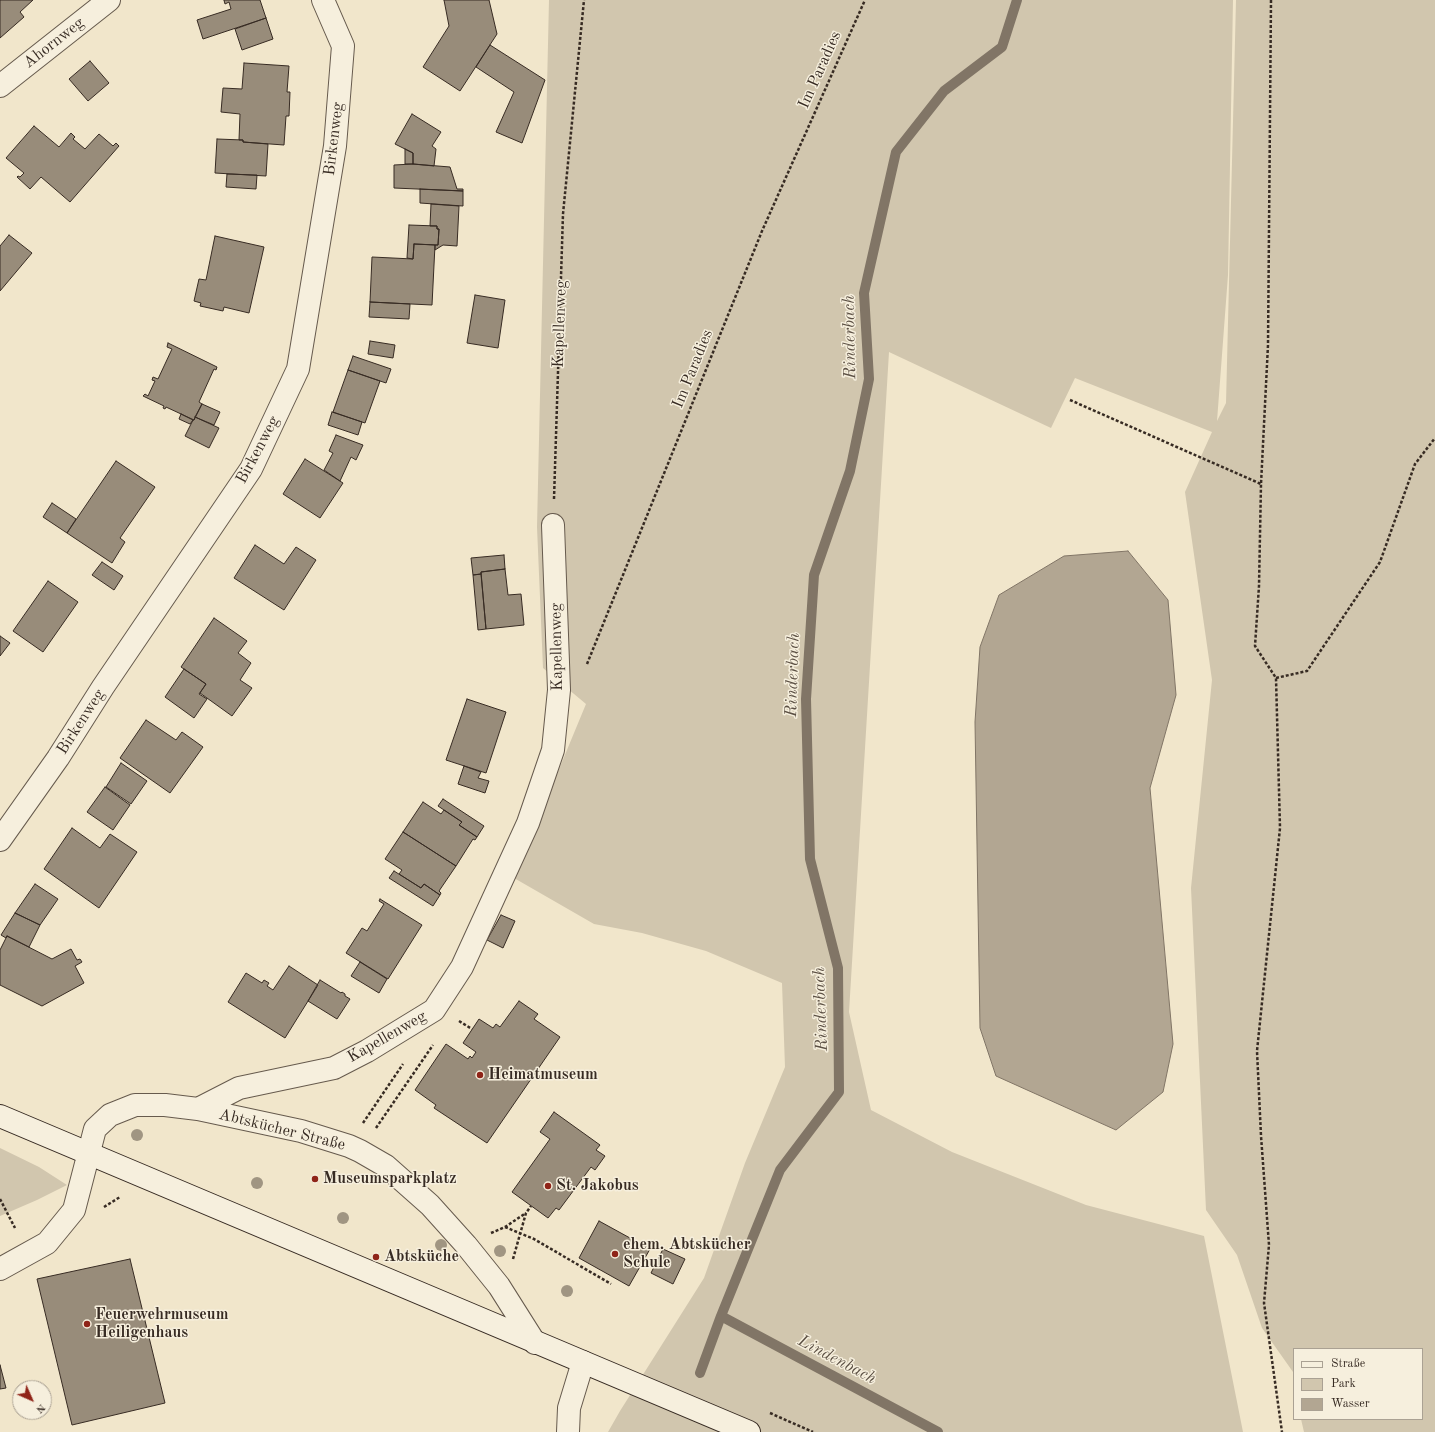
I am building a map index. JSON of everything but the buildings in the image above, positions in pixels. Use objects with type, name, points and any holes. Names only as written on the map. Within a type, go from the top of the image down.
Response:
[{"type":"street","name":"Ahornweg","points":[[0,86],[109,0]]},
{"type":"street","name":"Birkenweg","points":[[0,840],[58,758],[103,687],[251,469],[298,369],[335,146],[343,46],[323,0]]},
{"type":"street","name":"Kapellenweg","points":[[198,1109],[239,1088],[334,1068],[367,1051],[434,1010],[462,967],[528,823],[553,750],[558,690],[553,525]]},
{"type":"street","name":"Abtskücher Straße","points":[[0,1269],[47,1243],[74,1210],[87,1154],[95,1129],[110,1115],[135,1105],[165,1105],[198,1109],[301,1131],[349,1146],[386,1166],[430,1206],[466,1245],[499,1286],[535,1342]]},
{"type":"street","points":[[0,1116],[749,1432]]},
{"type":"street","points":[[568,1432],[568,1408],[583,1362]]},
{"type":"path","name":"Kapellenweg","points":[[553,525],[563,214],[584,0]]},
{"type":"path","name":"Im Paradies","points":[[586,668],[762,230],[865,0]]},
{"type":"path","points":[[1271,0],[1268,345],[1256,646],[1276,678],[1280,828],[1257,1051],[1261,1136],[1269,1245],[1264,1303],[1282,1432]]},
{"type":"path","points":[[1070,400],[1262,484]]},
{"type":"path","points":[[1276,678],[1307,671],[1380,562],[1416,464],[1435,438]]},
{"type":"path","points":[[459,1021],[472,1029]]},
{"type":"path","points":[[360,1151],[435,1042]]},
{"type":"path","points":[[104,1208],[121,1196]]},
{"type":"path","points":[[0,1199],[28,1254]]},
{"type":"path","points":[[466,1245],[505,1227],[526,1213],[532,1206]]},
{"type":"path","points":[[499,1286],[509,1270],[526,1213]]},
{"type":"path","points":[[505,1227],[521,1233],[611,1284]]},
{"type":"green space","points":[[549,0],[1233,0],[1228,275],[1217,421],[1226,403],[1236,0],[1435,0],[1435,1432],[1304,1432],[1301,1420],[1423,1420],[1423,1348],[1293,1348],[1293,1372],[1262,1328],[1237,1255],[1206,1210],[1191,888],[1212,680],[1185,492],[1212,432],[1075,378],[1051,428],[889,352],[849,1012],[871,1110],[952,1152],[1086,1205],[1204,1236],[1243,1432],[608,1432],[704,1278],[745,1163],[785,1067],[782,983],[706,951],[642,933],[594,924],[514,878],[586,704],[543,668],[537,527]]},
{"type":"green space","points":[[0,1148],[39,1167],[67,1185],[0,1216]]},
{"type":"water","points":[[1128,551],[1168,600],[1176,695],[1150,788],[1173,1044],[1163,1092],[1116,1130],[996,1076],[980,1028],[975,722],[980,647],[999,595],[1064,556]]},
{"type":"waterway","name":"Rinderbach","points":[[700,1373],[721,1316],[780,1170],[839,1092],[838,968],[810,859],[806,699],[814,575],[850,471],[869,379],[864,293],[896,152],[944,91],[1002,47],[1017,0]]},
{"type":"waterway","name":"Lindenbach","points":[[721,1316],[938,1432]]},
{"type":"place","name":"Heimatmuseum","points":[[480,1075]]},
{"type":"place","name":"Museumsparkplatz","points":[[315,1179]]},
{"type":"place","name":"St. Jakobus","points":[[548,1186]]},
{"type":"place","name":"ehem. Abtskücher Schule","points":[[615,1254]]},
{"type":"place","name":"Abtsküche","points":[[376,1257]]},
{"type":"place","name":"Feuerwehrmuseum Heiligenhaus","points":[[87,1324]]}]
